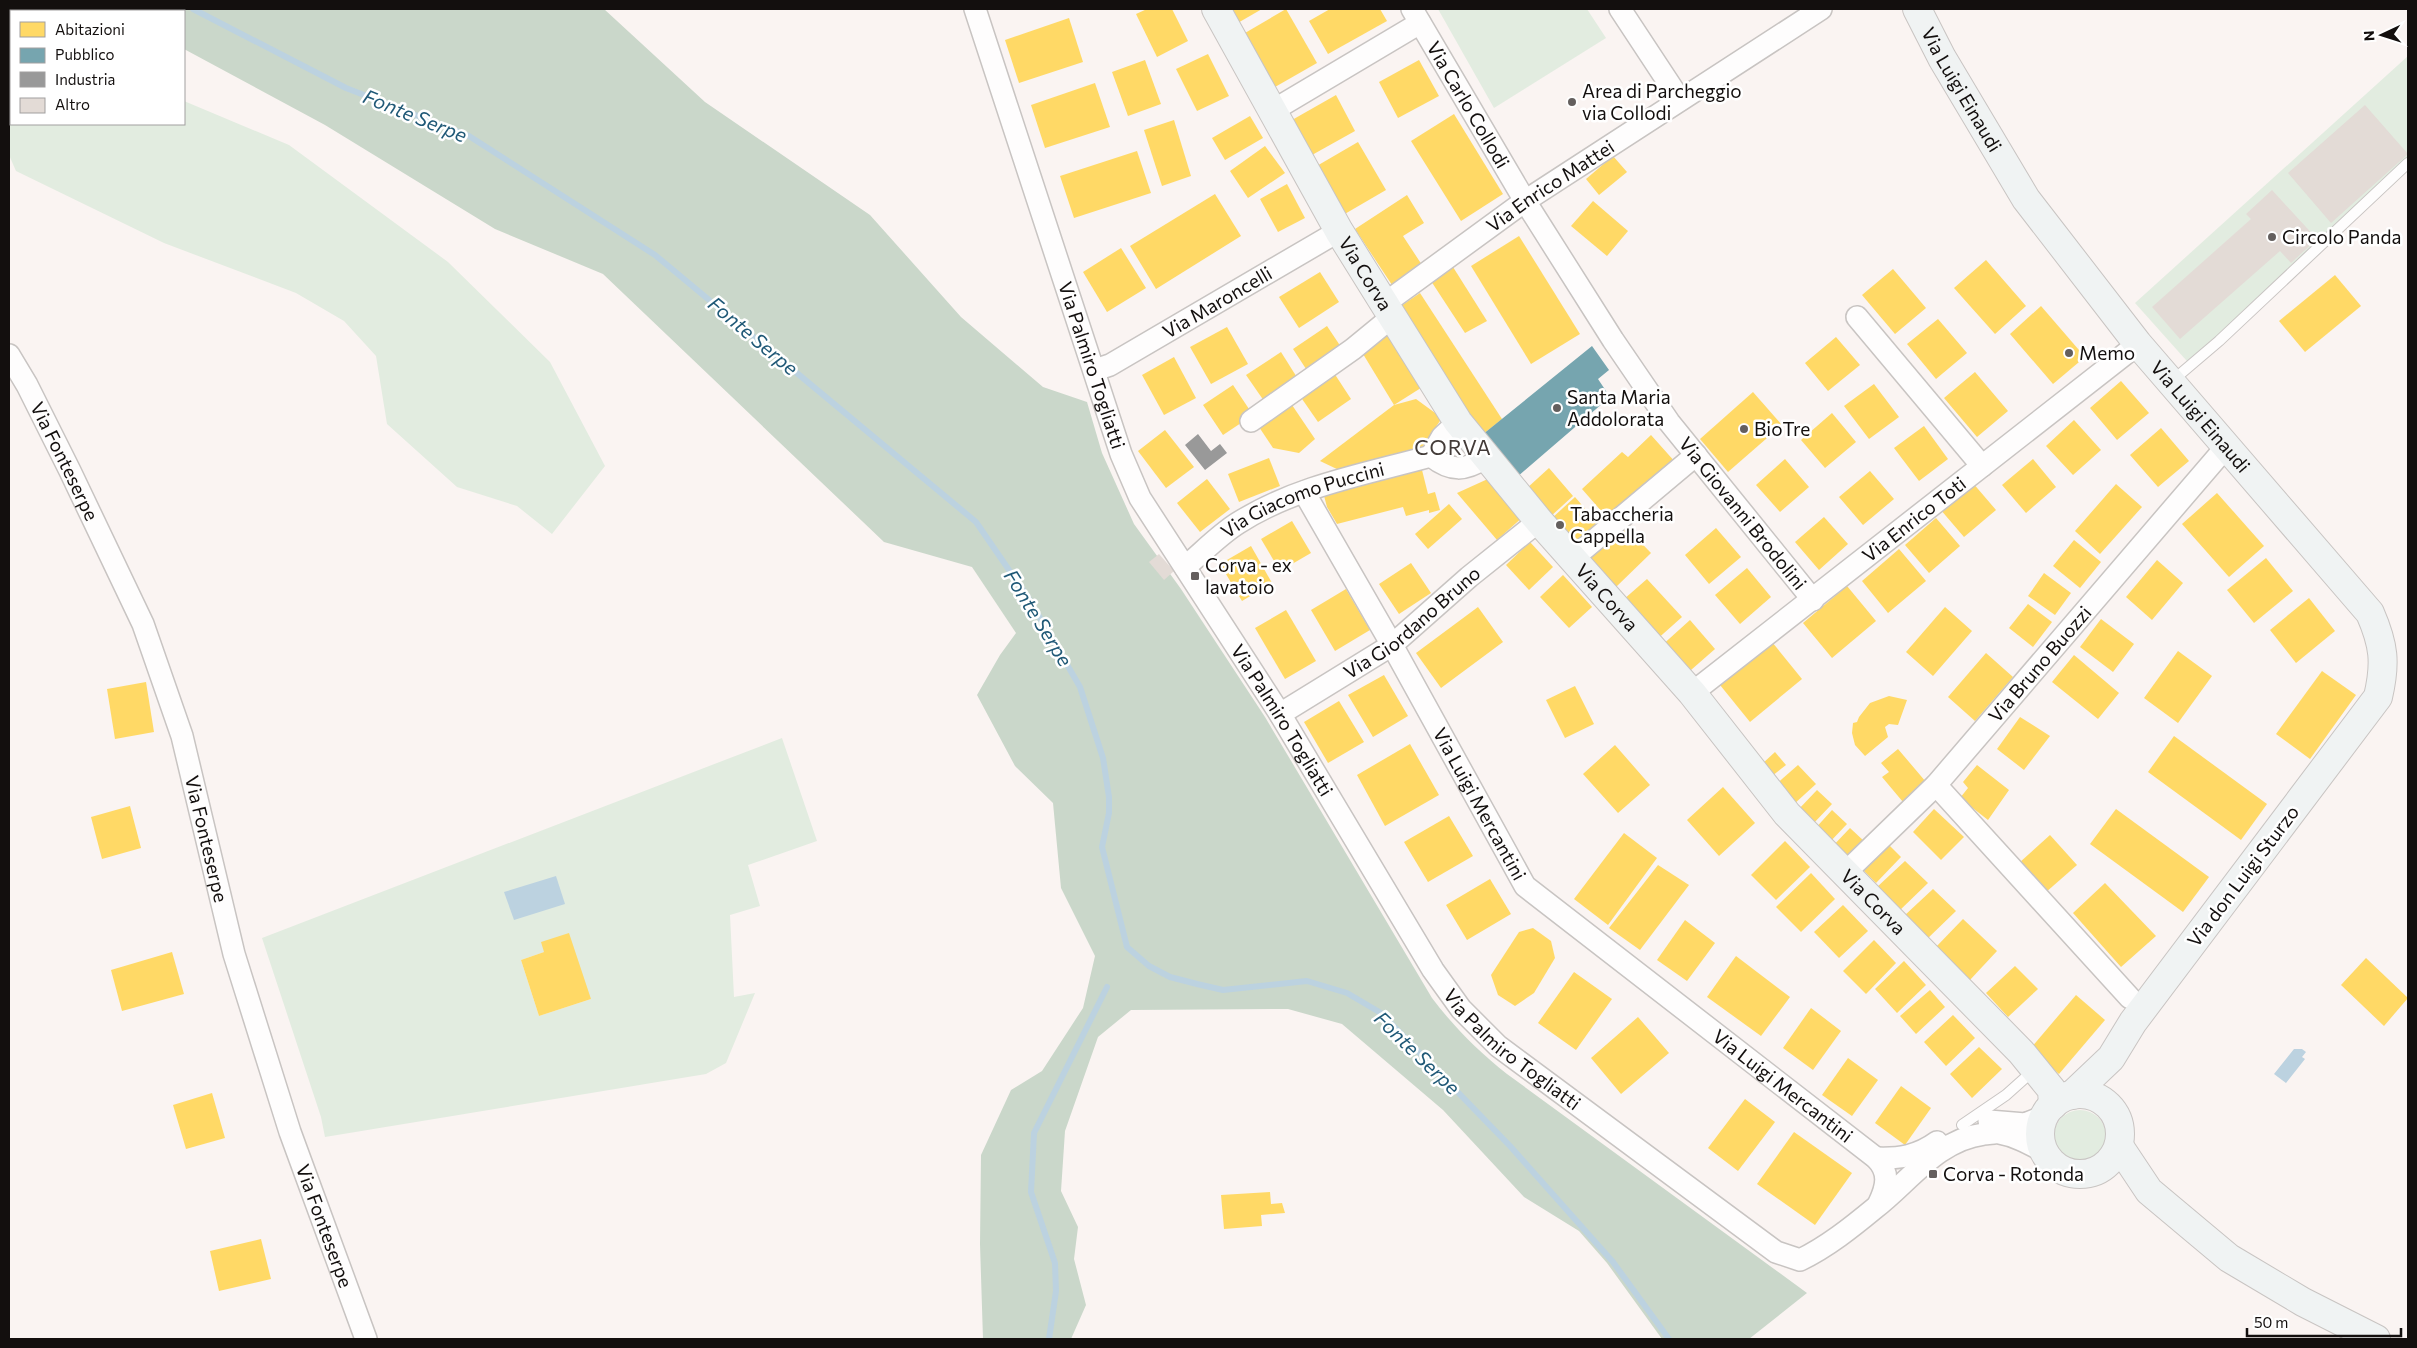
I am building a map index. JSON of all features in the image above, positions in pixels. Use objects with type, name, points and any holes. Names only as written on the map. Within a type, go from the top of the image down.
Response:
[{"type":"street","name":"Via Palmiro Togliatti","points":[[975,9],[1121,454],[1140,498],[1280,714],[1433,970],[1462,1009],[1498,1046],[1776,1252],[1800,1260],[1815,1253],[1877,1208]]},
{"type":"street","name":"Via Corva","points":[[1216,9],[1339,231],[1458,422],[1485,458],[1539,522],[1692,694],[1787,814],[2021,1052],[2052,1090],[2057,1105]]},
{"type":"street","points":[[1620,9],[1680,100]]},
{"type":"street","name":"Via Enrico Mattei","points":[[1251,421],[1354,349],[1388,310],[1525,201],[1820,9]]},
{"type":"street","name":"Via Luigi Einaudi","points":[[1917,9],[1942,58],[2018,186],[2138,344],[2370,613],[2380,637],[2384,656],[2384,674],[2378,697]]},
{"type":"street","points":[[1272,111],[1416,16]]},
{"type":"street","name":"Via Carlo Collodi","points":[[1416,16],[1525,201]]},
{"type":"street","name":"Via Giovanni Brodolini","points":[[1525,201],[1613,340],[1669,422],[1813,600]]},
{"type":"street","name":"Via Maroncelli","points":[[1095,370],[1110,365],[1339,231]]},
{"type":"street","points":[[1857,317],[1982,466]]},
{"type":"street","name":"Via Enrico Toti","points":[[1692,694],[2138,344]]},
{"type":"street","name":"Via Fonteserpe","points":[[9,355],[27,385],[70,471],[143,624],[182,736],[234,954],[290,1132],[366,1339]]},
{"type":"street","points":[[1458,422],[1442,437],[1431,456],[1449,468],[1460,469],[1485,458]]},
{"type":"street","name":"Via Bruno Buozzi","points":[[1845,873],[1936,785],[2226,447]]},
{"type":"street","points":[[1572,559],[1696,455]]},
{"type":"street","name":"Via Giacomo Puccini","points":[[1185,567],[1236,524],[1304,492],[1336,481],[1431,456]]},
{"type":"street","name":"Via Luigi Mercantini","points":[[1304,492],[1392,644],[1525,886],[1876,1158]]},
{"type":"street","name":"Via Giordano Bruno","points":[[1280,714],[1392,644],[1469,578],[1539,522]]},
{"type":"street","name":"Via don Luigi Sturzo","points":[[2057,1105],[2111,1058],[2133,1022],[2378,697]]},
{"type":"street","points":[[1936,785],[2130,998]]},
{"type":"street","name":"Via don Luigi Sturzo","points":[[2105,1103],[2111,1058]]},
{"type":"street","points":[[1876,1158],[1907,1157],[1926,1150],[1962,1125],[1994,1120],[2025,1124],[2057,1105],[2084,1094],[2095,1097],[2105,1103],[2114,1112],[2119,1122],[2118,1146],[2108,1163],[2099,1170],[2087,1173],[2069,1172],[2052,1162],[2045,1152],[2041,1140],[2041,1128],[2057,1105]]},
{"type":"street","points":[[1877,1208],[1927,1161],[1952,1144],[1973,1136],[1998,1132],[2021,1139],[2045,1152]]},
{"type":"street","points":[[2118,1146],[2149,1191],[2228,1258],[2303,1302],[2376,1339]]},
{"type":"street","points":[[1876,1158],[1883,1165],[1887,1186],[1877,1208]]},
{"type":"street","points":[[2099,1170],[2149,1191]]},
{"type":"lane","points":[[2171,382],[2219,341],[2408,163]]},
{"type":"lane","points":[[1962,1125],[2006,1095],[2035,1069]]},
{"type":"shaded area","points":[[9,9],[12,10],[10,10],[10,125],[185,125],[185,101],[289,145],[448,262],[550,362],[605,466],[552,534],[517,506],[457,487],[387,424],[376,356],[344,321],[296,293],[164,243],[16,171],[9,155]]},
{"type":"shaded area","points":[[1438,9],[1587,9],[1606,38],[1494,108]]},
{"type":"shaded area","name":"Circolo Panda","points":[[2408,56],[2408,171],[2194,369],[2135,303]]},
{"type":"shaded area","points":[[782,738],[817,841],[748,865],[760,906],[730,915],[734,997],[755,993],[726,1063],[706,1074],[325,1137],[321,1117],[262,938]],"holes":[[[544,952],[591,999],[539,1016],[521,960]]]},
{"type":"shaded area","points":[[2075,1110],[2085,1110],[2099,1117],[2106,1131],[2106,1141],[2099,1155],[2085,1162],[2075,1162],[2065,1158],[2058,1151],[2054,1141],[2054,1131],[2058,1121],[2065,1114]]},
{"type":"green space","points":[[110,9],[604,9],[705,102],[870,215],[961,317],[1043,387],[1087,402],[1102,453],[1134,524],[1181,589],[1265,717],[1440,1009],[1467,1038],[1507,1074],[1807,1293],[1749,1339],[1662,1339],[1607,1263],[1579,1231],[1524,1197],[1443,1110],[1342,1024],[1288,1009],[1131,1010],[1098,1037],[1065,1131],[1061,1191],[1078,1227],[1074,1259],[1086,1305],[1071,1339],[983,1339],[980,1244],[981,1155],[1011,1090],[1042,1071],[1083,1008],[1095,956],[1061,888],[1053,803],[1015,766],[977,695],[1000,655],[1016,633],[972,567],[884,542],[603,274],[495,229],[325,125],[185,50],[185,10]]},
{"type":"water","points":[[556,876],[565,904],[514,920],[504,892]]},
{"type":"water","points":[[2294,1049],[2302,1049],[2306,1052],[2302,1057],[2305,1059],[2286,1083],[2274,1074]]},
{"type":"building: Abitazioni","points":[[1147,9],[1172,9],[1188,41],[1157,57],[1136,14]]},
{"type":"building: Abitazioni","points":[[1227,9],[1262,9],[1236,24]]},
{"type":"building: Abitazioni","points":[[1286,9],[1317,63],[1275,87],[1245,33]]},
{"type":"building: Abitazioni","points":[[1330,9],[1380,9],[1387,21],[1328,54],[1309,21]]},
{"type":"building: Abitazioni","points":[[1069,18],[1083,62],[1019,83],[1005,40]]},
{"type":"building: Abitazioni","points":[[1208,54],[1229,96],[1197,111],[1176,69]]},
{"type":"building: Abitazioni","points":[[1145,60],[1161,104],[1128,116],[1112,72]]},
{"type":"building: Abitazioni","points":[[1419,60],[1439,96],[1398,118],[1379,82]]},
{"type":"building: Abitazioni","points":[[1095,83],[1110,127],[1045,148],[1031,105]]},
{"type":"building: Abitazioni","points":[[1336,95],[1355,131],[1312,155],[1292,120]]},
{"type":"building: Abitazioni","points":[[1454,114],[1503,194],[1461,221],[1411,141]]},
{"type":"building: Abitazioni","points":[[1250,116],[1263,138],[1225,160],[1212,138]]},
{"type":"building: Abitazioni","points":[[1174,120],[1191,176],[1162,186],[1144,130]]},
{"type":"building: Abitazioni","points":[[1358,142],[1386,190],[1343,215],[1315,167]]},
{"type":"building: Abitazioni","points":[[1265,146],[1285,173],[1248,198],[1230,171]]},
{"type":"building: Abitazioni","points":[[1137,151],[1151,193],[1074,218],[1060,176]]},
{"type":"building: Abitazioni","points":[[1613,156],[1627,172],[1599,195],[1586,179]]},
{"type":"building: Abitazioni","points":[[1287,184],[1305,218],[1278,232],[1260,199]]},
{"type":"building: Abitazioni","points":[[1215,194],[1241,236],[1156,289],[1130,246]]},
{"type":"building: Abitazioni","points":[[1407,195],[1424,223],[1403,236],[1422,265],[1392,285],[1355,229]]},
{"type":"building: Abitazioni","points":[[1593,201],[1628,231],[1607,256],[1571,226]]},
{"type":"building: Abitazioni","points":[[1519,236],[1580,334],[1531,364],[1471,266]]},
{"type":"building: Abitazioni","points":[[1121,248],[1146,288],[1107,312],[1083,272]]},
{"type":"building: Abitazioni","points":[[1986,260],[2026,306],[1995,334],[1954,288]]},
{"type":"building: Abitazioni","points":[[1453,267],[1487,321],[1465,333],[1431,281]]},
{"type":"building: Abitazioni","points":[[1893,269],[1926,308],[1895,334],[1862,295]]},
{"type":"building: Abitazioni","points":[[1320,272],[1339,302],[1299,328],[1279,297]]},
{"type":"building: Abitazioni","points":[[2335,275],[2361,306],[2305,352],[2279,321]]},
{"type":"building: Abitazioni","points":[[1420,293],[1502,419],[1482,435],[1398,308]]},
{"type":"building: Abitazioni","points":[[2041,306],[2085,357],[2053,384],[2010,334]]},
{"type":"building: Abitazioni","points":[[1938,319],[1967,353],[1936,379],[1907,344]]},
{"type":"building: Abitazioni","points":[[1327,326],[1345,353],[1310,375],[1293,349]]},
{"type":"building: Abitazioni","points":[[1227,327],[1248,364],[1211,384],[1190,347]]},
{"type":"building: Abitazioni","points":[[1390,330],[1424,386],[1394,405],[1360,349]]},
{"type":"building: Abitazioni","points":[[1836,337],[1860,365],[1828,391],[1805,363]]},
{"type":"building: Abitazioni","points":[[1281,352],[1298,379],[1264,401],[1246,375]]},
{"type":"building: Abitazioni","points":[[1174,357],[1196,398],[1164,415],[1142,375]]},
{"type":"building: Abitazioni","points":[[1975,372],[2008,411],[1977,437],[1944,398]]},
{"type":"building: Abitazioni","points":[[1334,373],[1351,399],[1318,422],[1300,396]]},
{"type":"building: Abitazioni","points":[[2121,381],[2149,413],[2117,440],[2090,408]]},
{"type":"building: Abitazioni","points":[[1874,384],[1899,417],[1869,439],[1844,406]]},
{"type":"building: Abitazioni","points":[[1233,385],[1253,415],[1223,435],[1203,405]]},
{"type":"building: Abitazioni","name":"BioTre","points":[[1753,392],[1782,425],[1728,472],[1700,439]]},
{"type":"building: Abitazioni","points":[[1416,399],[1442,418],[1418,453],[1341,471],[1320,461],[1394,405]]},
{"type":"building: Abitazioni","points":[[1290,402],[1315,439],[1299,453],[1273,448],[1257,424]]},
{"type":"building: Abitazioni","points":[[1832,413],[1856,442],[1825,468],[1801,440]]},
{"type":"building: Abitazioni","points":[[2074,420],[2101,450],[2073,475],[2046,446]]},
{"type":"building: Abitazioni","points":[[1924,426],[1948,459],[1919,481],[1894,448]]},
{"type":"building: Abitazioni","points":[[2161,428],[2189,461],[2158,487],[2130,455]]},
{"type":"building: Abitazioni","points":[[1165,430],[1194,467],[1166,488],[1138,451]]},
{"type":"building: Abitazioni","points":[[1651,435],[1676,463],[1610,521],[1582,489],[1622,452],[1628,457]]},
{"type":"building: Abitazioni","points":[[1269,458],[1280,486],[1239,502],[1228,474]]},
{"type":"building: Abitazioni","points":[[1785,459],[1809,487],[1780,512],[1756,485]]},
{"type":"building: Abitazioni","points":[[2033,459],[2056,487],[2026,513],[2002,485]]},
{"type":"building: Abitazioni","points":[[1421,466],[1428,494],[1435,492],[1440,510],[1429,513],[1429,510],[1406,516],[1403,507],[1337,524],[1327,507],[1323,492]]},
{"type":"building: Abitazioni","points":[[1549,468],[1573,496],[1550,517],[1526,489]]},
{"type":"building: Abitazioni","points":[[1870,471],[1894,499],[1863,525],[1839,497]]},
{"type":"building: Abitazioni","points":[[1490,478],[1524,516],[1497,540],[1457,493]]},
{"type":"building: Abitazioni","points":[[1207,479],[1230,509],[1200,532],[1177,503]]},
{"type":"building: Abitazioni","points":[[1972,482],[1996,510],[1964,537],[1940,509]]},
{"type":"building: Abitazioni","points":[[2116,484],[2142,507],[2100,554],[2075,531]]},
{"type":"building: Abitazioni","points":[[2217,493],[2264,546],[2229,577],[2182,524]]},
{"type":"building: Abitazioni","points":[[1575,497],[1599,525],[1577,546],[1551,519]]},
{"type":"building: Abitazioni","points":[[1449,504],[1462,519],[1428,549],[1415,534]]},
{"type":"building: Abitazioni","points":[[1824,517],[1848,544],[1819,570],[1795,542]]},
{"type":"building: Abitazioni","points":[[1936,518],[1960,546],[1929,573],[1905,545]]},
{"type":"building: Abitazioni","points":[[1292,521],[1311,553],[1280,571],[1261,539]]},
{"type":"building: Abitazioni","points":[[1623,524],[1651,553],[1616,587],[1588,558]]},
{"type":"building: Abitazioni","points":[[1716,528],[1741,557],[1709,584],[1685,555]]},
{"type":"building: Abitazioni","points":[[2074,540],[2101,562],[2080,588],[2053,566]]},
{"type":"building: Abitazioni","points":[[1530,542],[1553,567],[1529,590],[1506,565]]},
{"type":"building: Abitazioni","points":[[1251,546],[1272,583],[1242,601],[1220,564]]},
{"type":"building: Abitazioni","points":[[1899,549],[1926,581],[1888,613],[1862,581]]},
{"type":"building: Abitazioni","points":[[2266,558],[2293,591],[2254,623],[2227,590]]},
{"type":"building: Abitazioni","points":[[2157,560],[2183,583],[2152,620],[2126,597]]},
{"type":"building: Abitazioni","points":[[1411,563],[1431,593],[1399,614],[1379,584]]},
{"type":"building: Abitazioni","points":[[1747,568],[1771,597],[1740,624],[1715,595]]},
{"type":"building: Abitazioni","points":[[2044,573],[2071,593],[2055,615],[2028,596]]},
{"type":"building: Abitazioni","points":[[1563,575],[1592,607],[1569,628],[1540,597]]},
{"type":"building: Abitazioni","points":[[1647,579],[1682,617],[1654,642],[1623,600]]},
{"type":"building: Abitazioni","points":[[1847,586],[1876,621],[1832,658],[1803,623]]},
{"type":"building: Abitazioni","points":[[1346,589],[1370,630],[1335,651],[1311,610]]},
{"type":"building: Abitazioni","points":[[2309,598],[2335,631],[2296,663],[2270,630]]},
{"type":"building: Abitazioni","points":[[2028,604],[2052,622],[2033,647],[2009,628]]},
{"type":"building: Abitazioni","points":[[1478,607],[1503,642],[1441,688],[1416,653]]},
{"type":"building: Abitazioni","points":[[1945,607],[1972,631],[1933,676],[1906,652]]},
{"type":"building: Abitazioni","points":[[1286,610],[1316,661],[1285,679],[1255,628]]},
{"type":"building: Abitazioni","points":[[2101,619],[2134,644],[2113,672],[2080,647]]},
{"type":"building: Abitazioni","points":[[1690,620],[1715,649],[1683,677],[1659,648]]},
{"type":"building: Abitazioni","points":[[1772,642],[1802,679],[1750,722],[1720,685]]},
{"type":"building: Abitazioni","points":[[2178,651],[2212,676],[2178,723],[2144,698]]},
{"type":"building: Abitazioni","points":[[1986,653],[2013,677],[1975,721],[1948,697]]},
{"type":"building: Abitazioni","points":[[2074,655],[2119,693],[2098,719],[2052,682]]},
{"type":"building: Abitazioni","points":[[2322,671],[2356,695],[2310,759],[2276,734]]},
{"type":"building: Abitazioni","points":[[1384,675],[1408,716],[1373,737],[1348,695]]},
{"type":"building: Abitazioni","points":[[146,682],[154,732],[115,739],[107,689]]},
{"type":"building: Abitazioni","points":[[1575,686],[1594,724],[1565,738],[1546,700]]},
{"type":"building: Abitazioni","points":[[1889,696],[1907,700],[1898,725],[1889,724],[1885,727],[1888,737],[1865,756],[1855,745],[1852,733],[1853,723],[1857,722],[1870,703]]},
{"type":"building: Abitazioni","points":[[1339,701],[1364,742],[1328,763],[1304,722]]},
{"type":"building: Abitazioni","points":[[2020,717],[2050,736],[2024,770],[1997,749]]},
{"type":"building: Abitazioni","points":[[2174,736],[2267,804],[2241,840],[2148,772]]},
{"type":"building: Abitazioni","points":[[1410,744],[1439,795],[1385,826],[1357,775]]},
{"type":"building: Abitazioni","points":[[1615,745],[1650,785],[1618,813],[1583,774]]},
{"type":"building: Abitazioni","points":[[1898,749],[1926,782],[1903,802],[1882,777],[1889,772],[1881,763]]},
{"type":"building: Abitazioni","points":[[1775,752],[1786,765],[1772,776],[1762,764]]},
{"type":"building: Abitazioni","points":[[1798,765],[1816,784],[1793,805],[1775,785]]},
{"type":"building: Abitazioni","points":[[1977,765],[2009,790],[1988,820],[1960,798],[1968,788],[1963,782]]},
{"type":"building: Abitazioni","points":[[1723,787],[1755,823],[1719,856],[1687,820]]},
{"type":"building: Abitazioni","points":[[1817,790],[1832,804],[1812,825],[1797,811]]},
{"type":"building: Abitazioni","points":[[130,806],[141,848],[102,859],[91,817]]},
{"type":"building: Abitazioni","points":[[1934,809],[1964,837],[1941,860],[1913,832]]},
{"type":"building: Abitazioni","points":[[2116,809],[2209,877],[2183,912],[2090,844]]},
{"type":"building: Abitazioni","points":[[1832,810],[1847,824],[1827,845],[1813,831]]},
{"type":"building: Abitazioni","points":[[1449,816],[1473,856],[1428,882],[1404,842]]},
{"type":"building: Abitazioni","points":[[1850,828],[1865,842],[1845,863],[1830,849]]},
{"type":"building: Abitazioni","points":[[1624,833],[1657,858],[1608,925],[1574,899]]},
{"type":"building: Abitazioni","points":[[2050,835],[2077,865],[2045,893],[2019,863]]},
{"type":"building: Abitazioni","points":[[1785,841],[1810,867],[1776,900],[1751,875]]},
{"type":"building: Abitazioni","points":[[1887,843],[1901,857],[1876,883],[1862,869]]},
{"type":"building: Abitazioni","points":[[1905,861],[1928,883],[1898,912],[1876,888]]},
{"type":"building: Abitazioni","points":[[1658,865],[1689,885],[1640,950],[1609,928]]},
{"type":"building: Abitazioni","points":[[1811,873],[1835,899],[1801,932],[1776,907]]},
{"type":"building: Abitazioni","points":[[1490,879],[1511,914],[1467,940],[1446,905]]},
{"type":"building: Abitazioni","points":[[2105,883],[2156,936],[2121,967],[2073,913]]},
{"type":"building: Abitazioni","points":[[1933,889],[1956,911],[1926,940],[1904,916]]},
{"type":"building: Abitazioni","points":[[1843,905],[1868,931],[1839,958],[1814,932]]},
{"type":"building: Abitazioni","points":[[1963,919],[1997,951],[1969,981],[1935,948]]},
{"type":"building: Abitazioni","points":[[1685,920],[1715,943],[1687,981],[1657,960]]},
{"type":"building: Abitazioni","points":[[1533,928],[1551,941],[1555,958],[1534,993],[1515,1006],[1498,995],[1491,975],[1519,932]]},
{"type":"building: Abitazioni","points":[[569,933],[591,999],[539,1016],[521,960],[544,952],[541,942]]},
{"type":"building: Abitazioni","points":[[1874,940],[1896,963],[1866,994],[1843,971]]},
{"type":"building: Abitazioni","points":[[172,952],[184,994],[122,1011],[111,970]]},
{"type":"building: Abitazioni","points":[[1736,956],[1790,997],[1761,1036],[1707,997]]},
{"type":"building: Abitazioni","points":[[2366,958],[2408,998],[2384,1026],[2341,985]]},
{"type":"building: Abitazioni","points":[[1904,961],[1926,985],[1897,1013],[1875,989]]},
{"type":"building: Abitazioni","points":[[2015,966],[2038,989],[2008,1017],[1986,993]]},
{"type":"building: Abitazioni","points":[[1574,972],[1612,999],[1576,1050],[1538,1023]]},
{"type":"building: Abitazioni","points":[[1930,990],[1945,1007],[1916,1034],[1900,1016]]},
{"type":"building: Abitazioni","points":[[2076,995],[2105,1020],[2059,1074],[2030,1049]]},
{"type":"building: Abitazioni","points":[[1811,1008],[1841,1031],[1813,1070],[1783,1048]]},
{"type":"building: Abitazioni","points":[[1953,1015],[1975,1038],[1946,1066],[1924,1042]]},
{"type":"building: Abitazioni","points":[[1638,1017],[1669,1053],[1621,1094],[1591,1058]]},
{"type":"building: Abitazioni","points":[[1979,1047],[2002,1069],[1972,1098],[1950,1074]]},
{"type":"building: Abitazioni","points":[[1848,1058],[1878,1080],[1852,1116],[1822,1095]]},
{"type":"building: Abitazioni","points":[[1901,1086],[1931,1108],[1905,1145],[1875,1123]]},
{"type":"building: Abitazioni","points":[[212,1093],[225,1138],[186,1149],[173,1105]]},
{"type":"building: Abitazioni","points":[[1745,1099],[1775,1122],[1738,1171],[1708,1148]]},
{"type":"building: Abitazioni","points":[[1794,1132],[1852,1173],[1815,1225],[1757,1184]]},
{"type":"building: Abitazioni","points":[[1270,1192],[1271,1204],[1282,1203],[1285,1213],[1261,1215],[1262,1226],[1224,1229],[1221,1195]]},
{"type":"building: Abitazioni","points":[[261,1239],[271,1279],[219,1291],[210,1251]]},
{"type":"building: Pubblico","name":"Santa Maria Addolorata","points":[[1592,346],[1609,370],[1598,379],[1610,397],[1517,477],[1482,435]]},
{"type":"building: Industria","points":[[1198,434],[1211,451],[1220,444],[1227,453],[1205,470],[1185,445]]},
{"type":"building: Altro","points":[[2365,105],[2408,154],[2331,223],[2288,173]]},
{"type":"building: Altro","points":[[2272,190],[2317,239],[2291,263],[2280,251],[2180,339],[2152,307],[2251,219],[2246,214]]},
{"type":"building: Altro","points":[[1159,554],[1174,571],[1164,580],[1149,562]]},
{"type":"waterway","name":"Fonte Serpe","points":[[193,9],[346,88],[469,136],[655,255],[976,522],[1029,599],[1080,687],[1103,758],[1109,797],[1109,813],[1102,847],[1127,947],[1149,966],[1170,977],[1223,990],[1307,981],[1347,993],[1381,1013],[1510,1146],[1613,1262],[1669,1339]]},
{"type":"waterway","name":"Fonte Serpe","points":[[1049,1339],[1056,1291],[1055,1263],[1031,1192],[1034,1133],[1107,987]]},
{"type":"place","name":"Area di Parcheggio via Collodi","points":[[1572,102]]},
{"type":"place","name":"Circolo Panda","points":[[2272,237]]},
{"type":"place","name":"Memo","points":[[2069,353]]},
{"type":"place","name":"Santa Maria Addolorata","points":[[1557,408]]},
{"type":"place","name":"BioTre","points":[[1744,429]]},
{"type":"place","name":"Tabaccheria Cappella","points":[[1560,525]]},
{"type":"place","name":"Corva - ex lavatoio","points":[[1195,576]]},
{"type":"place","name":"Corva - Rotonda","points":[[1933,1174]]},
{"type":"district","name":"CORVA","points":[[1453,448]]}]
